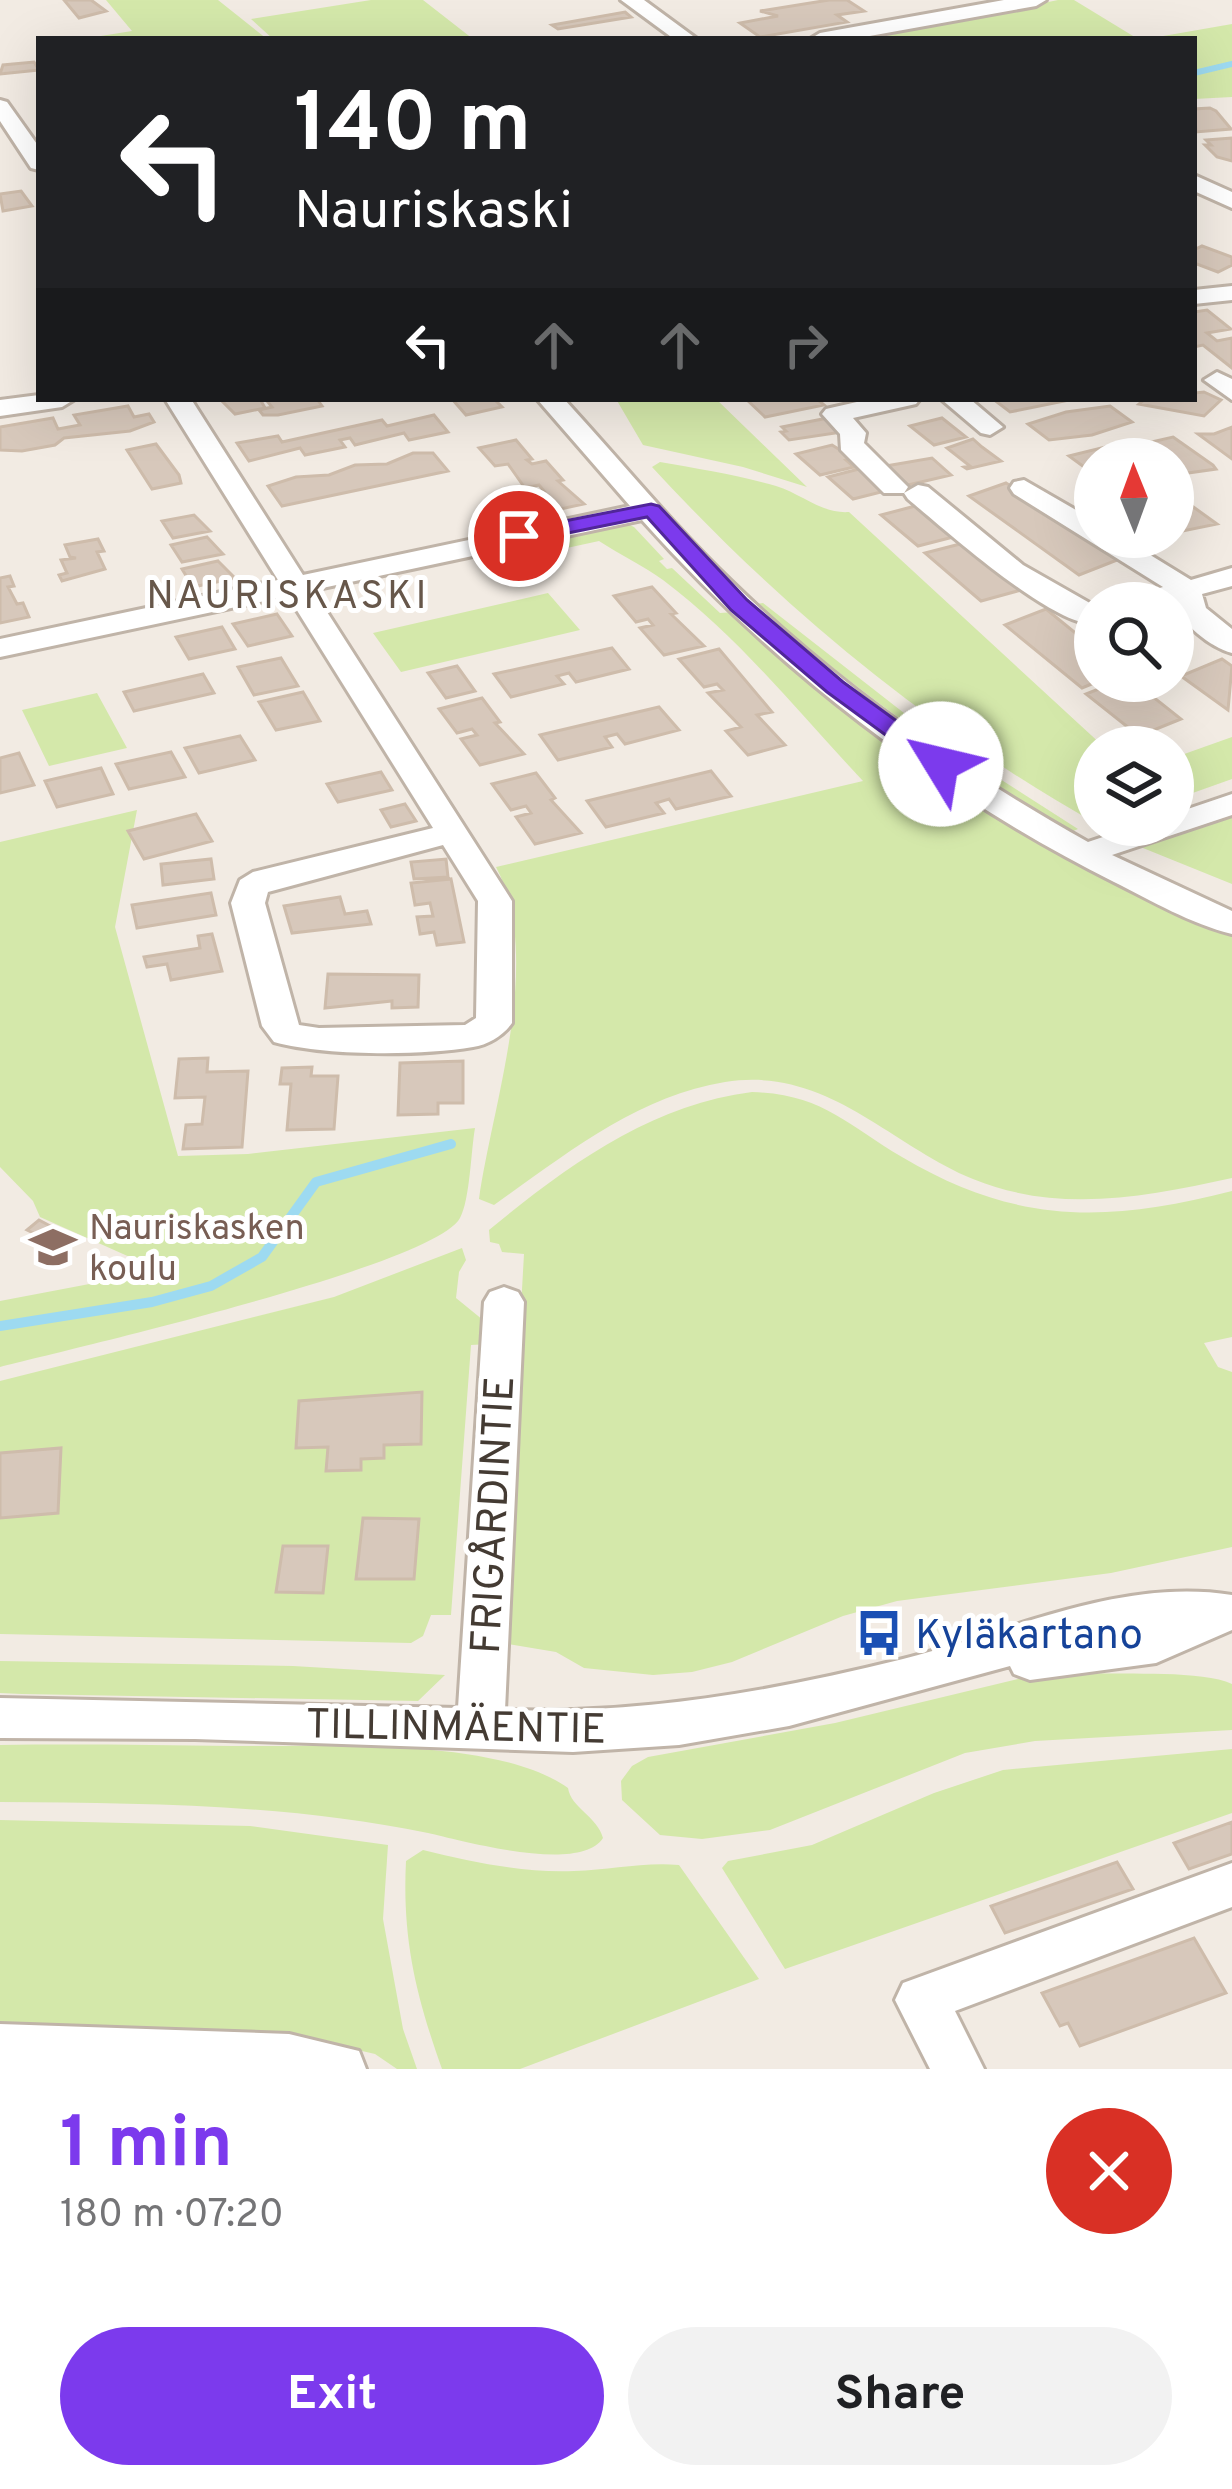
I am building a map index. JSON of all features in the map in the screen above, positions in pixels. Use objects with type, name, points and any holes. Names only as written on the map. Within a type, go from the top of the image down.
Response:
[{"type":"street","points":[[631,0],[683,36]]},
{"type":"street","points":[[837,36],[1036,0]]},
{"type":"street","points":[[0,106],[36,159]]},
{"type":"street","points":[[1197,177],[1232,172]]},
{"type":"street","points":[[1197,179],[1232,201]]},
{"type":"street","points":[[1197,297],[1232,293]]},
{"type":"street","points":[[0,408],[41,402]]},
{"type":"street","points":[[180,402],[292,585],[452,832],[495,901],[494,1023],[472,1036],[319,1040],[287,1034],[280,1026],[248,902],[252,887],[265,879],[452,832]]},
{"type":"street","points":[[553,402],[739,605],[835,687],[941,764],[1087,853],[1232,924]]},
{"type":"street","points":[[893,402],[835,414],[853,433],[850,444],[1013,571],[1074,607]]},
{"type":"street","points":[[958,402],[990,427]]},
{"type":"street","points":[[1024,488],[1074,520]]},
{"type":"street","points":[[0,648],[651,510]]},
{"type":"street","points":[[1133,558],[1169,582]]},
{"type":"street","points":[[1194,588],[1232,577]]},
{"type":"street","points":[[1194,614],[1232,644]]},
{"type":"street","points":[[1194,818],[1232,804]]},
{"type":"street","points":[[1087,853],[1108,846]]},
{"type":"street","name":"FRIGÅRDINTIE","points":[[480,1729],[504,1302]]},
{"type":"street","name":"TILLINMÄENTIE","points":[[0,1718],[573,1732],[679,1725],[789,1706],[907,1677],[1156,1644],[1231,1614]]},
{"type":"street","points":[[958,2069],[920,2000],[1232,1886]]},
{"type":"street","points":[[0,2049],[289,2059],[340,2069]]},
{"type":"green space","points":[[106,0],[218,0],[263,36],[101,36],[132,31]]},
{"type":"green space","points":[[371,0],[423,0],[469,36],[270,36],[251,19]]},
{"type":"green space","points":[[1074,0],[1133,36],[884,36]]},
{"type":"green space","points":[[1232,24],[1232,97],[1197,99],[1197,36],[1163,36]]},
{"type":"green space","points":[[618,402],[719,402],[807,487],[743,467],[643,445]]},
{"type":"green space","points":[[660,462],[762,482],[830,510],[849,512],[1081,726],[1074,726],[1074,810],[973,747],[860,663],[753,569],[652,467]]},
{"type":"green space","points":[[619,520],[634,527],[664,559],[659,561],[667,569],[672,568],[720,613],[735,612],[1061,854],[1232,934],[1232,1178],[1102,1199],[1005,1190],[942,1164],[826,1096],[761,1080],[725,1082],[662,1100],[603,1130],[494,1205],[479,1199],[515,987],[510,904],[496,867],[863,781],[742,650],[663,580],[599,541],[553,551],[542,537]]},
{"type":"green space","points":[[548,593],[580,630],[401,672],[373,633]]},
{"type":"green space","points":[[763,603],[936,738],[1074,831],[909,725],[756,604]]},
{"type":"green space","points":[[97,693],[127,748],[49,766],[22,710]]},
{"type":"green space","points":[[1232,737],[1232,779],[1194,793],[1194,751]]},
{"type":"green space","points":[[137,810],[115,927],[178,1156],[248,1154],[475,1128],[466,1199],[460,1218],[436,1237],[387,1259],[246,1304],[0,1367],[0,1301],[142,1274],[141,1262],[40,1217],[33,1201],[0,1167],[0,842]]},
{"type":"green space","points":[[1232,814],[1232,884],[1138,846],[1194,846],[1194,827]]},
{"type":"green space","points":[[752,1092],[815,1105],[944,1179],[1024,1206],[1103,1212],[1232,1191],[1232,1337],[1204,1343],[1218,1367],[1232,1372],[1232,1547],[1111,1573],[897,1601],[843,1616],[732,1662],[692,1672],[653,1675],[584,1668],[556,1652],[502,1643],[524,1254],[502,1252],[499,1244],[490,1242],[489,1230],[612,1142],[679,1110]]},
{"type":"green space","points":[[462,1248],[466,1260],[459,1272],[456,1298],[483,1320],[489,1344],[471,1345],[451,1615],[431,1615],[423,1636],[411,1643],[0,1634],[0,1381],[334,1297]]},
{"type":"green space","points":[[0,1661],[293,1666],[445,1675],[418,1701],[22,1694],[0,1693]]},
{"type":"green space","points":[[1090,1673],[1184,1675],[1232,1684],[1232,1730],[1035,1741],[965,1753],[770,1830],[702,1839],[660,1835],[622,1800],[621,1781],[632,1766],[648,1757],[835,1723],[1018,1679]]},
{"type":"green space","points":[[0,1745],[359,1746],[453,1752],[536,1771],[568,1788],[603,1838],[571,1854],[547,1854],[321,1816],[161,1805],[0,1802]]},
{"type":"green space","points":[[1232,1749],[1232,1813],[785,1969],[722,1868],[728,1861],[812,1845],[934,1793],[1003,1770]]},
{"type":"green space","points":[[0,1820],[250,1826],[388,1845],[383,1919],[403,2029],[417,2069],[397,2069],[375,2054],[319,2041],[0,2027]]},
{"type":"green space","points":[[423,1850],[536,1870],[679,1865],[759,1979],[520,2069],[442,2069],[418,1992],[406,1916],[406,1861]]},
{"type":"building","points":[[64,0],[91,0],[106,11],[79,18]]},
{"type":"building","points":[[847,0],[864,11],[837,15],[847,22],[759,36],[740,23],[778,16],[760,11]]},
{"type":"building","points":[[625,12],[631,17],[558,29],[552,25]]},
{"type":"building","points":[[34,62],[36,70],[0,74],[3,65]]},
{"type":"building","points":[[1197,109],[1216,111],[1231,129],[1197,132]]},
{"type":"building","points":[[1232,138],[1232,161],[1217,157],[1205,145],[1211,145],[1206,140]]},
{"type":"building","points":[[21,191],[32,206],[3,211],[0,194]]},
{"type":"building","points":[[1202,246],[1232,257],[1232,265],[1218,272],[1197,264],[1197,248]]},
{"type":"building","points":[[1207,310],[1231,329],[1207,333],[1217,341],[1232,338],[1232,368],[1203,345],[1197,346],[1197,312]]},
{"type":"building","points":[[1197,393],[1221,400],[1204,416],[1139,404],[1197,402]]},
{"type":"building","points":[[223,402],[262,402],[265,408],[235,414]]},
{"type":"building","points":[[268,402],[319,402],[322,406],[278,415],[263,415],[259,410],[272,407]]},
{"type":"building","points":[[455,402],[497,402],[502,407],[466,415]]},
{"type":"building","points":[[749,402],[824,405],[765,417]]},
{"type":"building","points":[[997,402],[1059,402],[1010,412]]},
{"type":"building","points":[[128,406],[134,417],[149,414],[154,422],[130,431],[64,438],[55,445],[22,451],[0,450],[0,427],[53,418],[58,429],[80,425],[74,415]]},
{"type":"building","points":[[1110,406],[1132,422],[1092,435],[1049,440],[1028,424],[1066,412]]},
{"type":"building","points":[[434,415],[448,432],[409,440],[404,433],[355,445],[350,438],[340,440],[345,447],[305,455],[300,448],[249,461],[237,443],[278,436],[282,442],[382,420],[387,426]]},
{"type":"building","points":[[828,418],[842,432],[789,440],[781,432],[786,431],[782,427]]},
{"type":"building","points":[[942,418],[966,437],[934,445],[910,426]]},
{"type":"building","points":[[1232,427],[1232,459],[1198,434],[1214,434]]},
{"type":"building","points":[[973,439],[1001,461],[964,467],[970,466],[947,448]]},
{"type":"building","points":[[516,440],[532,459],[527,460],[532,464],[546,461],[563,480],[558,481],[584,504],[546,512],[530,494],[544,491],[539,485],[525,488],[508,464],[495,466],[479,448]]},
{"type":"building","points":[[156,444],[181,483],[152,489],[127,450]]},
{"type":"building","points":[[832,445],[853,458],[846,460],[854,467],[820,475],[796,454]]},
{"type":"building","points":[[1194,452],[1213,465],[1216,469],[1194,472]]},
{"type":"building","points":[[413,453],[433,453],[448,471],[282,506],[268,486],[296,477],[329,475],[355,465],[387,464]]},
{"type":"building","points":[[932,458],[951,475],[908,485],[886,466]]},
{"type":"building","points":[[859,469],[885,491],[853,499],[828,477]]},
{"type":"building","points":[[1006,483],[1074,528],[1074,558],[1117,560],[1079,575],[969,496]]},
{"type":"building","points":[[923,504],[961,535],[918,546],[881,515]]},
{"type":"building","points":[[1194,507],[1217,524],[1194,529]]},
{"type":"building","points":[[194,515],[210,531],[173,538],[162,521]]},
{"type":"building","points":[[207,537],[223,554],[182,562],[171,545]]},
{"type":"building","points":[[98,539],[104,551],[97,552],[105,569],[62,581],[59,575],[67,573],[61,560],[76,558],[70,557],[65,545]]},
{"type":"building","points":[[968,542],[1025,589],[981,601],[925,553]]},
{"type":"building","points":[[218,561],[235,578],[193,587],[182,569]]},
{"type":"building","points":[[10,576],[14,586],[8,587],[29,617],[0,623],[0,578]]},
{"type":"building","points":[[652,587],[704,646],[664,655],[640,628],[653,625],[648,619],[636,622],[614,596]]},
{"type":"building","points":[[1046,609],[1074,632],[1074,681],[1005,625]]},
{"type":"building","points":[[277,614],[292,636],[248,646],[233,624]]},
{"type":"building","points":[[222,627],[235,649],[189,659],[176,637]]},
{"type":"building","points":[[612,648],[629,669],[576,682],[569,673],[557,676],[564,684],[511,697],[494,674]]},
{"type":"building","points":[[719,649],[772,712],[757,715],[785,745],[748,755],[726,731],[741,727],[708,693],[723,690],[717,684],[704,687],[679,659]]},
{"type":"building","points":[[281,658],[298,686],[254,695],[238,667]]},
{"type":"building","points":[[1222,659],[1232,666],[1228,710],[1194,685],[1194,671]]},
{"type":"building","points":[[457,666],[475,691],[446,698],[428,673]]},
{"type":"building","points":[[203,674],[214,693],[134,711],[124,692]]},
{"type":"building","points":[[303,692],[320,721],[276,730],[259,702]]},
{"type":"building","points":[[482,698],[500,722],[495,723],[524,754],[480,765],[461,739],[477,735],[472,729],[457,733],[439,709]]},
{"type":"building","points":[[1096,702],[1160,702],[1181,719],[1164,726],[1126,726]]},
{"type":"building","points":[[659,707],[679,730],[625,744],[617,734],[605,737],[612,747],[558,760],[540,735]]},
{"type":"building","points":[[240,736],[255,760],[199,773],[185,748]]},
{"type":"building","points":[[171,752],[185,777],[129,789],[116,764]]},
{"type":"building","points":[[19,753],[34,785],[0,793],[0,758]]},
{"type":"building","points":[[101,768],[113,794],[57,807],[45,781]]},
{"type":"building","points":[[711,771],[731,796],[676,809],[669,799],[656,803],[664,813],[606,827],[587,801]]},
{"type":"building","points":[[381,772],[392,790],[338,802],[327,784]]},
{"type":"building","points":[[536,773],[555,798],[551,800],[581,833],[535,844],[516,817],[531,813],[526,806],[511,810],[492,784]]},
{"type":"building","points":[[405,804],[416,821],[391,827],[381,810]]},
{"type":"building","points":[[196,814],[212,841],[144,859],[128,831]]},
{"type":"building","points":[[211,859],[214,879],[163,885],[161,864]]},
{"type":"building","points":[[446,859],[448,877],[414,879],[411,862]]},
{"type":"building","points":[[451,879],[464,942],[437,945],[434,932],[420,934],[417,917],[433,916],[430,903],[415,905],[411,883]]},
{"type":"building","points":[[211,893],[216,915],[137,928],[132,905]]},
{"type":"building","points":[[340,897],[345,914],[367,911],[371,924],[292,933],[284,906]]},
{"type":"building","points":[[212,934],[222,971],[171,980],[167,964],[147,967],[144,957],[200,948],[198,936]]},
{"type":"building","points":[[328,974],[419,975],[418,1007],[392,1008],[392,1001],[325,1008]]},
{"type":"building","points":[[208,1058],[207,1072],[248,1071],[242,1147],[183,1149],[186,1125],[202,1124],[205,1097],[175,1098],[179,1059]]},
{"type":"building","points":[[463,1061],[463,1103],[438,1103],[438,1114],[398,1115],[400,1063]]},
{"type":"building","points":[[312,1067],[311,1076],[338,1076],[334,1129],[287,1130],[291,1084],[280,1084],[282,1068]]},
{"type":"building","points":[[39,1220],[69,1236],[58,1245],[27,1230]]},
{"type":"building","points":[[422,1392],[421,1444],[384,1445],[384,1458],[361,1459],[361,1470],[326,1471],[328,1447],[296,1448],[299,1401]]},
{"type":"building","points":[[61,1448],[58,1513],[0,1518],[0,1453]]},
{"type":"building","points":[[363,1518],[419,1519],[414,1579],[356,1579]]},
{"type":"building","points":[[283,1546],[328,1546],[323,1593],[276,1592]]},
{"type":"building","points":[[1232,1822],[1232,1854],[1189,1869],[1174,1843]]},
{"type":"building","points":[[1117,1862],[1133,1889],[1005,1933],[991,1906]]},
{"type":"building","points":[[1194,1938],[1226,1993],[1080,2046],[1068,2023],[1060,2026],[1042,1993]]},
{"type":"waterway","points":[[1197,72],[1232,64]]},
{"type":"waterway","points":[[0,1326],[152,1302],[211,1286],[262,1257],[316,1182],[451,1144]]},
{"type":"place","name":"Nauriskasken koulu","points":[[53,1247]]},
{"type":"place","name":"Kyläkartano","points":[[879,1633]]},
{"type":"district","name":"NAURISKASKI","points":[[288,594]]},
{"type":"route","points":[[519,536],[651,510],[739,605],[835,687],[941,764]]}]
